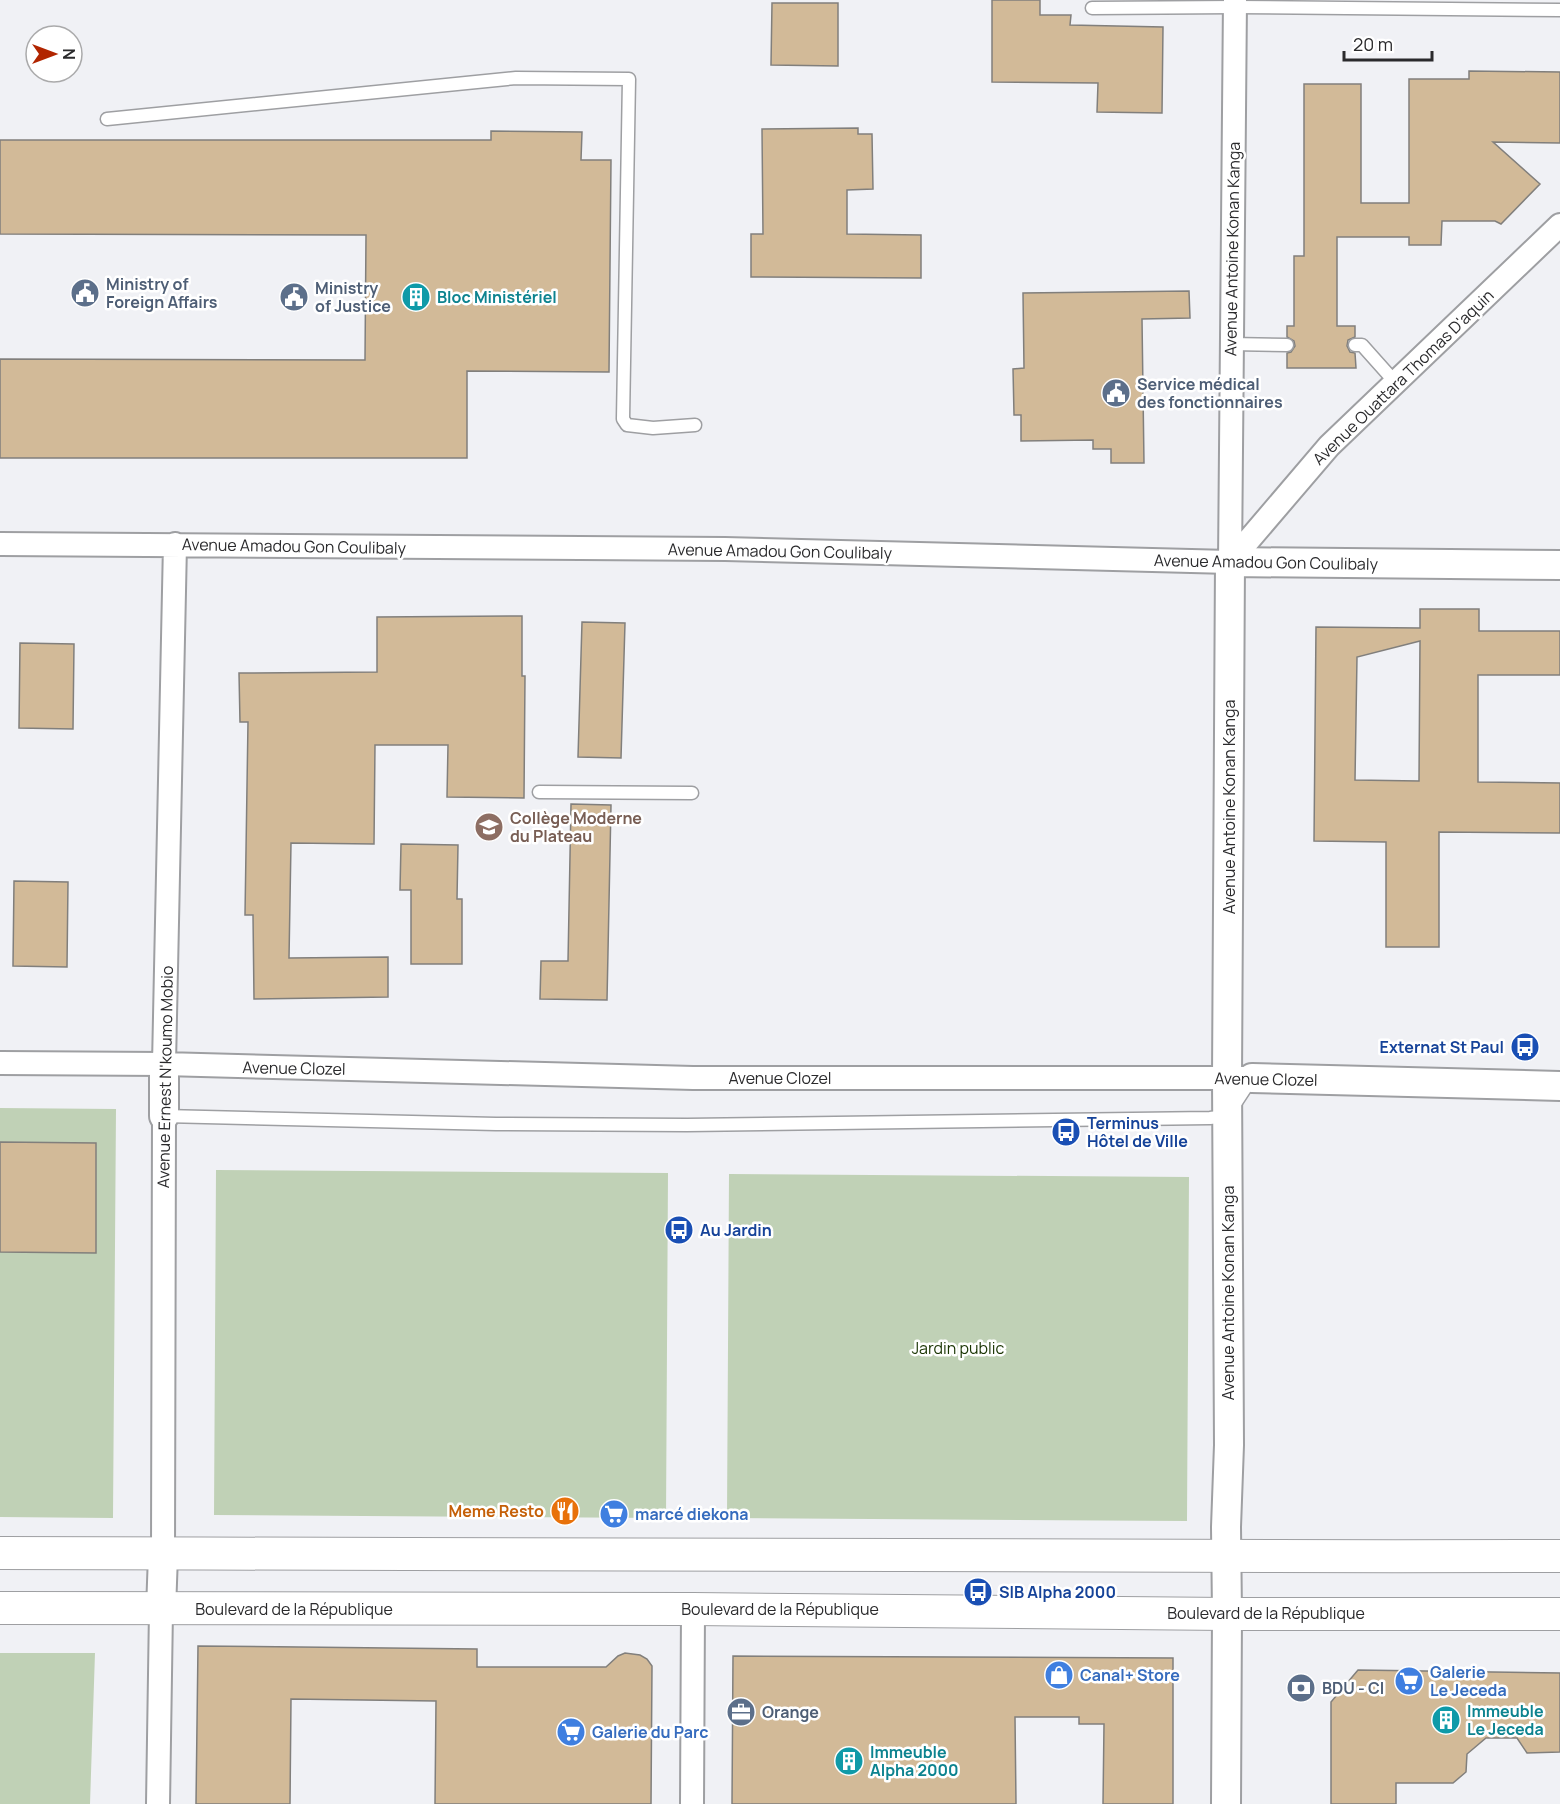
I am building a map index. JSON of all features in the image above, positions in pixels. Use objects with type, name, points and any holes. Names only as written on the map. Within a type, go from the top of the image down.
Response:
[{"type":"main road","points":[[0,1553],[1560,1556]]},
{"type":"main road","name":"Boulevard de la République","points":[[0,1608],[1560,1614]]},
{"type":"street","name":"Avenue Antoine Konan Kanga","points":[[1226,1804],[1227,1116],[1240,1078],[1230,562],[1235,4]]},
{"type":"street","name":"Avenue Ouattara Thomas D'aquin","points":[[1230,562],[1329,446],[1560,225]]},
{"type":"street","name":"Avenue Amadou Gon Coulibaly","points":[[0,544],[725,549],[1230,562],[1560,565]]},
{"type":"street","name":"Avenue Ernest N'koumo Mobio","points":[[161,1610],[164,1064],[175,544]]},
{"type":"street","name":"Avenue Clozel","points":[[0,1063],[164,1064],[693,1078],[1240,1078],[1560,1086]]},
{"type":"street","points":[[692,1804],[693,1609]]},
{"type":"street","points":[[158,1804],[161,1610]]},
{"type":"lane","points":[[1092,8],[1235,4],[1560,10]]},
{"type":"lane","points":[[107,119],[516,78],[628,79],[623,418],[627,425],[652,428],[695,425]]},
{"type":"lane","points":[[1232,344],[1287,345]]},
{"type":"lane","points":[[1355,345],[1362,345],[1395,382]]},
{"type":"lane","points":[[539,792],[692,793]]},
{"type":"lane","points":[[164,1116],[496,1124],[687,1125],[1227,1116]]},
{"type":"green space","points":[[0,1108],[116,1109],[113,1518],[0,1517]]},
{"type":"green space","points":[[216,1170],[668,1173],[666,1518],[214,1515]]},
{"type":"green space","name":"Jardin public","points":[[729,1174],[1189,1177],[1187,1521],[727,1518]]},
{"type":"green space","points":[[0,1653],[95,1653],[90,1804],[0,1804]]},
{"type":"building","points":[[992,0],[1040,0],[1040,15],[1071,15],[1070,25],[1163,27],[1162,113],[1097,112],[1098,83],[992,82]]},
{"type":"building","points":[[772,3],[838,3],[838,66],[771,65]]},
{"type":"building","points":[[1469,71],[1560,72],[1560,143],[1493,142],[1540,184],[1501,224],[1495,221],[1442,221],[1441,245],[1409,245],[1409,237],[1337,237],[1337,326],[1355,326],[1355,337],[1348,340],[1347,346],[1350,352],[1355,353],[1356,368],[1287,368],[1287,353],[1291,352],[1295,346],[1294,341],[1287,337],[1287,326],[1294,326],[1294,256],[1304,256],[1304,84],[1361,84],[1361,203],[1409,203],[1409,79],[1469,79]]},
{"type":"building","points":[[858,128],[858,134],[872,134],[873,189],[847,190],[847,234],[921,235],[921,278],[751,277],[751,234],[763,234],[762,129]]},
{"type":"building","name":"Bloc Ministériel","points":[[491,131],[582,132],[581,160],[611,160],[609,372],[467,371],[467,458],[0,458],[0,359],[365,360],[366,235],[0,234],[0,140],[491,140]]},
{"type":"building","points":[[1189,291],[1190,318],[1142,319],[1144,463],[1111,463],[1111,449],[1093,449],[1093,440],[1021,441],[1021,415],[1014,415],[1013,369],[1024,368],[1023,293]]},
{"type":"building","points":[[1420,609],[1479,609],[1479,631],[1560,631],[1560,675],[1478,675],[1478,782],[1560,783],[1560,833],[1439,832],[1439,947],[1386,947],[1386,842],[1314,841],[1316,627],[1420,628]],"holes":[[[1420,641],[1419,781],[1355,780],[1357,657]]]},
{"type":"building","points":[[522,616],[522,676],[525,676],[524,798],[447,797],[448,745],[375,745],[374,844],[291,843],[289,958],[388,957],[388,997],[254,999],[253,915],[245,915],[248,722],[240,722],[239,673],[377,672],[377,617]]},
{"type":"building","points":[[582,622],[625,623],[621,758],[578,757]]},
{"type":"building","points":[[20,643],[74,644],[73,729],[19,728]]},
{"type":"building","points":[[571,804],[611,805],[607,1000],[540,999],[541,961],[568,961]]},
{"type":"building","points":[[401,844],[458,845],[457,899],[462,899],[462,964],[411,964],[411,890],[400,890]]},
{"type":"building","points":[[14,881],[68,882],[67,967],[13,966]]},
{"type":"building","points":[[0,1142],[96,1143],[96,1253],[0,1252]]},
{"type":"building","points":[[198,1646],[477,1649],[477,1667],[606,1667],[625,1653],[640,1655],[652,1666],[651,1804],[435,1804],[436,1701],[291,1699],[290,1804],[196,1804]]},
{"type":"building","name":"Immeuble Alpha 2000","points":[[733,1656],[1173,1658],[1173,1804],[1103,1804],[1104,1724],[1079,1724],[1079,1717],[1015,1717],[1016,1804],[732,1804]]},
{"type":"building","name":"Immeuble Le Jeceda","points":[[1358,1670],[1560,1673],[1560,1752],[1527,1753],[1517,1738],[1486,1738],[1467,1754],[1466,1772],[1453,1783],[1396,1783],[1396,1804],[1331,1804],[1331,1702]]},
{"type":"place","name":"Ministry of Foreign Affairs","points":[[85,293]]},
{"type":"place","name":"Ministry of Justice","points":[[294,297]]},
{"type":"place","name":"Bloc Ministériel","points":[[416,297]]},
{"type":"place","name":"Service médical des fonctionnaires","points":[[1116,393]]},
{"type":"place","name":"Collège Moderne du Plateau","points":[[489,827]]},
{"type":"place","name":"Externat St Paul","points":[[1525,1047]]},
{"type":"place","name":"Terminus Hôtel de Ville","points":[[1066,1132]]},
{"type":"place","name":"Au Jardin","points":[[679,1230]]},
{"type":"place","name":"Meme Resto","points":[[565,1511]]},
{"type":"place","name":"marcé diekona","points":[[614,1514]]},
{"type":"place","name":"SIB Alpha 2000","points":[[978,1592]]},
{"type":"place","name":"Canal+ Store","points":[[1059,1675]]},
{"type":"place","name":"Galerie Le Jeceda","points":[[1409,1681]]},
{"type":"place","name":"BDU - CI","points":[[1301,1688]]},
{"type":"place","name":"Orange","points":[[741,1712]]},
{"type":"place","name":"Immeuble Le Jeceda","points":[[1446,1720]]},
{"type":"place","name":"Galerie du Parc","points":[[571,1732]]},
{"type":"place","name":"Immeuble Alpha 2000","points":[[849,1761]]}]
